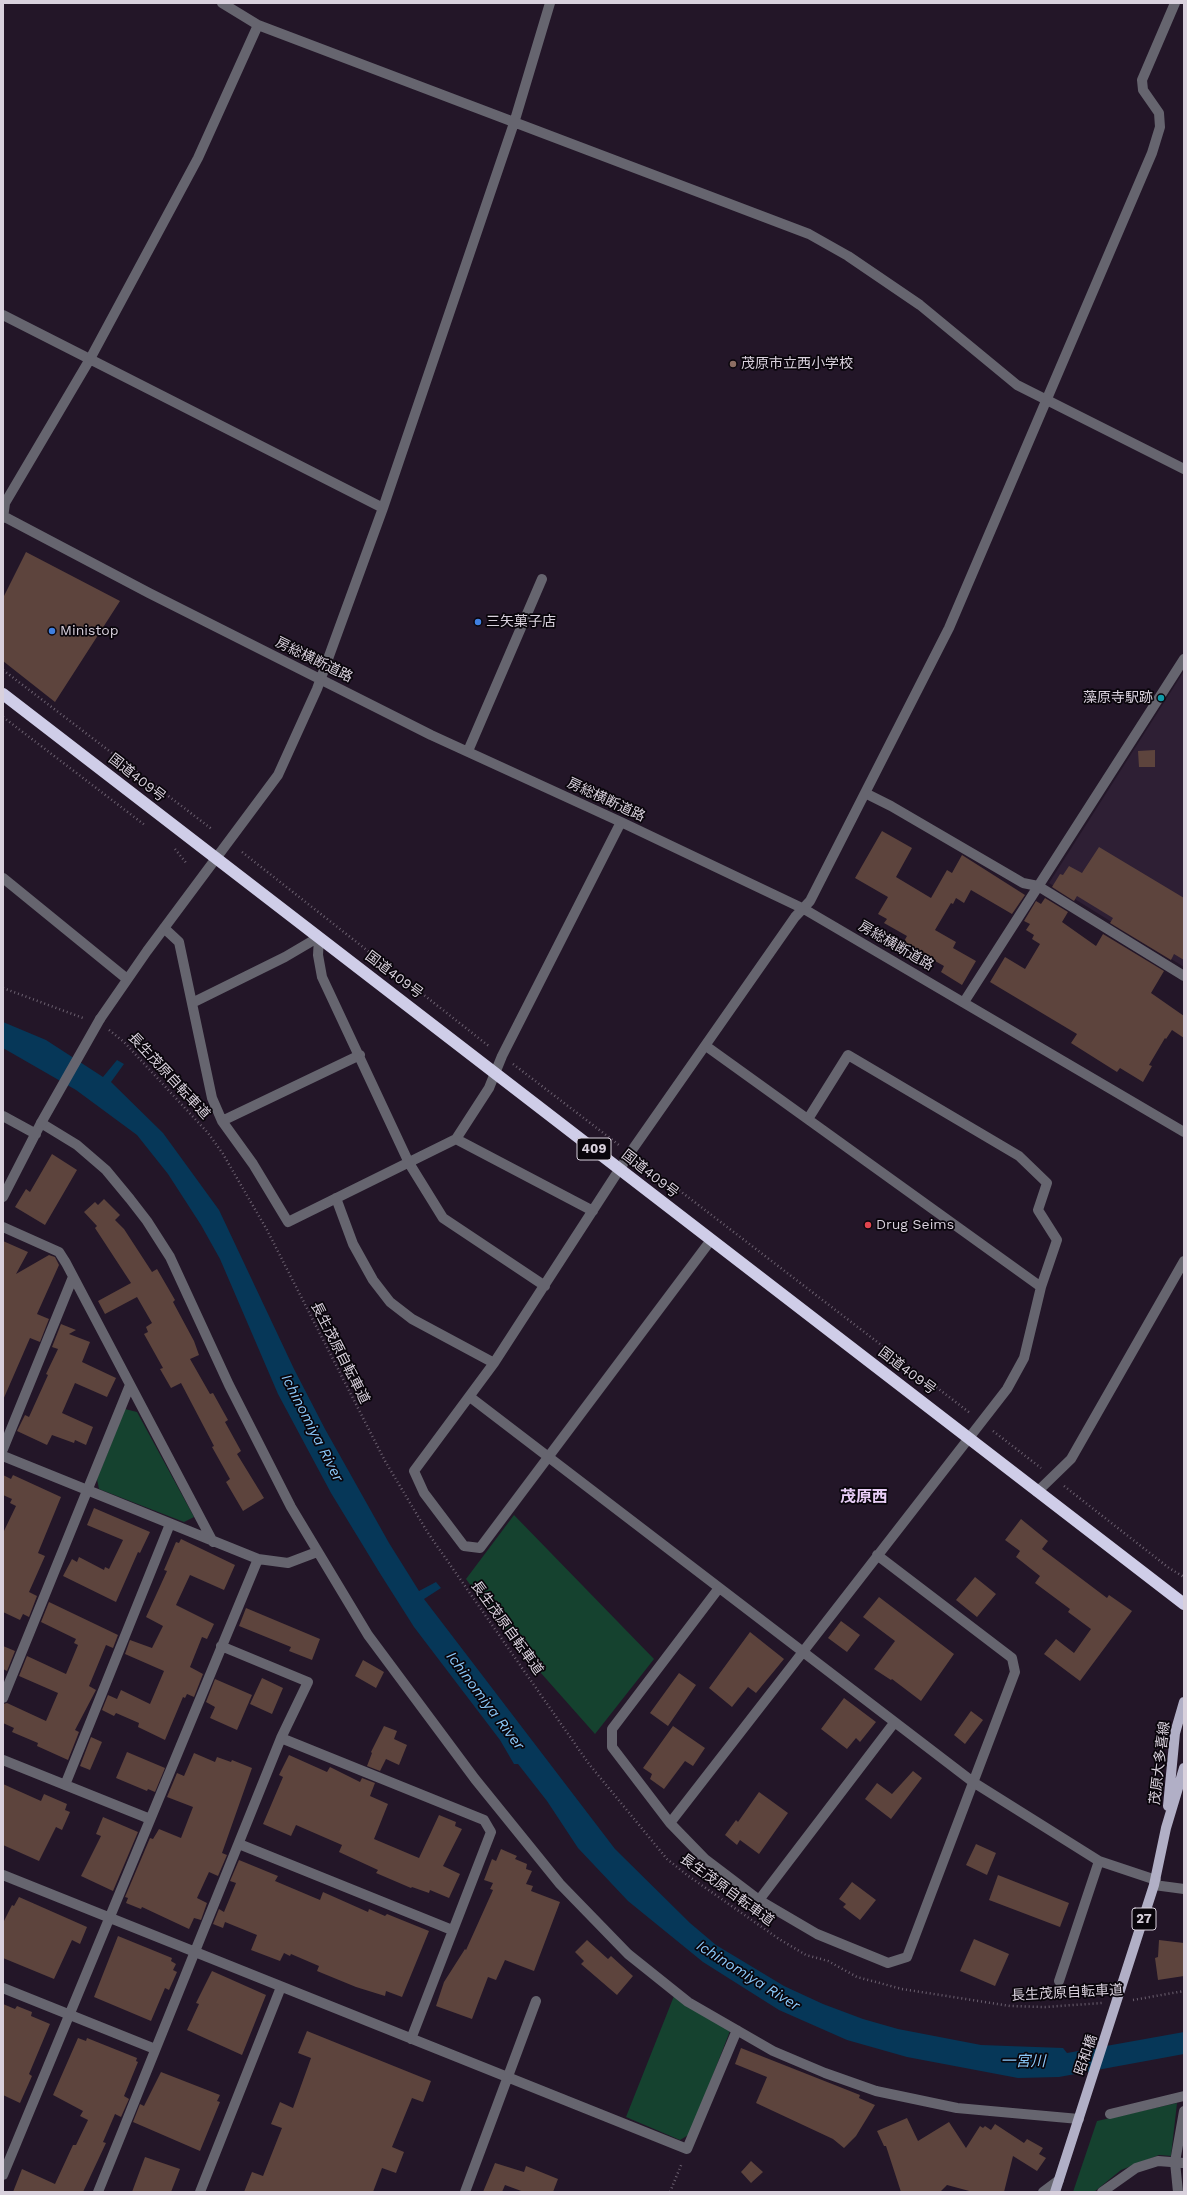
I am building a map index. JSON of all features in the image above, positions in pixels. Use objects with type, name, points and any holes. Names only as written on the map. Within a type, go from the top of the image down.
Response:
[{"type":"highway","name":"国道409号","points":[[3,694],[496,1072],[711,1240],[969,1436],[1037,1492],[1184,1604]]},
{"type":"main road","name":"茂原大多喜線","points":[[1166,1828],[1175,1734],[1184,1702]]},
{"type":"main road","name":"茂原大多喜線","points":[[1117,2005],[1155,1883],[1166,1828],[1184,1768]]},
{"type":"main road","name":"昭和橋","points":[[1079,2119],[1117,2005]]},
{"type":"main road","name":"27","points":[[1055,2192],[1079,2119]]},
{"type":"street","points":[[222,3],[258,25],[809,234],[848,256],[920,305],[1017,385],[1184,469]]},
{"type":"street","points":[[3,1197],[42,1123],[127,979],[278,775],[321,679],[383,508],[514,123],[550,3]]},
{"type":"street","points":[[711,1240],[480,1548],[464,1546],[424,1493],[414,1471],[494,1363],[630,1153],[795,917],[804,909],[865,793],[949,628],[1045,400],[1152,153],[1160,127],[1159,113],[1143,90],[1142,80],[1175,3]]},
{"type":"street","points":[[3,517],[5,503],[90,359],[198,158],[258,25]]},
{"type":"street","points":[[3,315],[383,508]]},
{"type":"street","name":"房総横断道路","points":[[3,517],[431,735],[621,822],[804,909],[1184,1132]]},
{"type":"street","points":[[468,751],[542,578]]},
{"type":"street","points":[[964,1002],[1184,659]]},
{"type":"street","points":[[865,793],[891,806],[1023,883],[1038,886],[1184,976]]},
{"type":"street","points":[[164,928],[179,942],[212,1098],[222,1121],[253,1164],[288,1222],[456,1139],[489,1088],[502,1056],[621,822]]},
{"type":"street","points":[[3,878],[127,979]]},
{"type":"street","points":[[192,1002],[285,957],[319,937]]},
{"type":"street","points":[[319,937],[318,955],[322,976],[409,1163],[443,1218],[545,1286]]},
{"type":"street","points":[[706,1046],[1041,1287]]},
{"type":"street","points":[[222,1121],[360,1055]]},
{"type":"street","points":[[670,1823],[803,1653],[980,1421],[1007,1389],[1024,1358],[1041,1287],[1057,1240],[1038,1210],[1047,1182],[1019,1156],[848,1055],[808,1119]]},
{"type":"street","points":[[3,1116],[36,1134]]},
{"type":"street","points":[[42,1123],[77,1145],[106,1170],[147,1221],[170,1258],[229,1385],[291,1507],[373,1641],[475,1779],[560,1884],[628,1954],[688,2002],[773,2051],[825,2074],[876,2091],[957,2108],[1079,2119]]},
{"type":"street","points":[[456,1139],[593,1211]]},
{"type":"street","points":[[336,1198],[353,1244],[373,1280],[390,1302],[412,1319],[494,1363]]},
{"type":"street","points":[[3,1227],[59,1252],[214,1542]]},
{"type":"street","points":[[1037,1492],[1070,1459],[1184,1261]]},
{"type":"street","points":[[3,1449],[73,1277]]},
{"type":"street","points":[[3,1698],[130,1385]]},
{"type":"street","points":[[470,1397],[973,1782],[1099,1861],[1155,1883],[1184,1889]]},
{"type":"street","points":[[3,1456],[258,1559],[288,1563],[318,1552]]},
{"type":"street","points":[[65,1785],[170,1524]]},
{"type":"street","points":[[719,1588],[612,1729],[612,1747],[670,1823],[705,1859],[759,1900],[817,1934],[888,1963],[907,1957],[1015,1672],[1012,1658],[877,1555]]},
{"type":"street","points":[[3,2175],[71,2015],[150,1819],[258,1559]]},
{"type":"street","points":[[98,2192],[281,1738],[308,1682],[221,1646]]},
{"type":"street","points":[[759,1900],[894,1723]]},
{"type":"street","points":[[281,1738],[484,1820],[491,1832],[411,2038]]},
{"type":"street","points":[[3,1760],[150,1819]]},
{"type":"street","points":[[239,1844],[452,1930]]},
{"type":"street","points":[[1059,1981],[1099,1861]]},
{"type":"street","points":[[3,1875],[687,2149],[737,2030]]},
{"type":"street","points":[[200,2192],[281,1987]]},
{"type":"street","points":[[3,1988],[155,2049]]},
{"type":"street","points":[[464,2192],[536,2001]]},
{"type":"street","points":[[1110,2114],[1184,2096]]},
{"type":"street","points":[[1178,2192],[1184,2111]]},
{"type":"street","points":[[1102,2192],[1136,2168],[1158,2161],[1179,2163]]},
{"type":"street","points":[[1043,2192],[1059,2180]]},
{"type":"path","points":[[3,670],[213,830]]},
{"type":"path","points":[[3,718],[152,831]]},
{"type":"path","points":[[170,845],[177,850],[187,864]]},
{"type":"path","points":[[242,852],[502,1056],[980,1421],[1168,1568],[1184,1577]]},
{"type":"path","points":[[3,988],[85,1018]]},
{"type":"path","name":"長生茂原自転車道","points":[[101,1023],[124,1042],[208,1133],[220,1149],[264,1224],[385,1462],[428,1533],[590,1764],[667,1858],[687,1875],[779,1939],[806,1955],[828,1961],[857,1977],[902,1989],[1010,2006],[1045,2007],[1117,2005],[1184,1991]]},
{"type":"path","points":[[670,2192],[687,2149]]},
{"type":"shaded area","points":[[1184,671],[1184,967],[1049,883]]},
{"type":"green space","points":[[125,1409],[137,1412],[194,1517],[184,1522],[99,1489],[97,1479]]},
{"type":"green space","points":[[514,1515],[654,1659],[595,1734],[509,1637],[466,1579]]},
{"type":"green space","points":[[674,1996],[730,2031],[690,2134],[680,2140],[626,2117]]},
{"type":"green space","points":[[1177,2103],[1171,2156],[1159,2155],[1121,2170],[1094,2192],[1073,2192],[1097,2121]]},
{"type":"water","name":"一宮川","points":[[3,1022],[46,1040],[103,1077],[117,1060],[124,1064],[111,1082],[163,1133],[219,1210],[294,1369],[325,1429],[389,1543],[419,1591],[436,1582],[441,1588],[424,1599],[615,1849],[690,1923],[716,1945],[784,1986],[823,2004],[863,2019],[898,2029],[981,2045],[1063,2048],[1067,2053],[1184,2032],[1184,2054],[1059,2077],[1018,2078],[907,2057],[847,2040],[779,2010],[703,1962],[628,1901],[578,1848],[547,1801],[518,1764],[514,1764],[500,1740],[414,1627],[381,1575],[331,1493],[278,1394],[220,1259],[201,1225],[168,1174],[137,1135],[76,1090],[3,1048]]},
{"type":"building","name":"Ministop","points":[[26,552],[120,601],[55,702],[3,661],[3,598]]},
{"type":"building","points":[[1155,750],[1155,767],[1139,767],[1138,751]]},
{"type":"building","points":[[882,831],[912,848],[896,877],[931,898],[947,870],[952,873],[962,855],[1025,895],[1012,914],[971,890],[964,903],[956,898],[953,904],[951,903],[935,930],[956,942],[953,948],[976,961],[962,985],[941,972],[944,966],[903,943],[907,936],[884,923],[887,919],[878,914],[888,897],[855,878]]},
{"type":"building","points":[[1099,847],[1184,898],[1184,960],[1174,954],[1171,960],[1110,923],[1113,918],[1077,896],[1074,901],[1052,887],[1060,874],[1063,875],[1069,866],[1082,873]]},
{"type":"building","points":[[1045,898],[1068,912],[1062,922],[1096,946],[1103,934],[1164,971],[1151,993],[1184,1016],[1184,1038],[1172,1030],[1166,1039],[1165,1038],[1149,1065],[1152,1066],[1143,1082],[1120,1068],[1117,1072],[1071,1043],[1077,1034],[990,982],[1005,957],[1025,969],[1040,944],[1032,939],[1034,935],[1026,930],[1030,924],[1024,921],[1036,901],[1041,904]]},
{"type":"building","points":[[52,1154],[77,1170],[45,1225],[15,1207],[26,1189],[30,1192]]},
{"type":"building","points":[[104,1199],[120,1215],[115,1220],[124,1229],[152,1272],[157,1269],[175,1300],[173,1302],[194,1341],[199,1355],[190,1359],[210,1394],[213,1393],[228,1420],[225,1422],[241,1451],[237,1454],[264,1498],[243,1511],[226,1482],[230,1479],[212,1447],[214,1446],[181,1383],[171,1388],[160,1369],[163,1368],[144,1334],[148,1332],[146,1327],[152,1323],[137,1297],[105,1314],[98,1301],[131,1283],[95,1228],[97,1226],[84,1212],[95,1202],[98,1205]]},
{"type":"building","points":[[3,1241],[28,1252],[16,1274],[49,1255],[55,1257],[59,1265],[37,1314],[49,1319],[40,1342],[30,1338],[3,1400]]},
{"type":"building","points":[[61,1324],[76,1330],[69,1334],[90,1342],[82,1362],[116,1378],[107,1397],[75,1383],[62,1413],[93,1427],[86,1445],[75,1440],[74,1443],[52,1435],[47,1445],[17,1431],[25,1415],[29,1417],[48,1375],[46,1374],[58,1349],[52,1347]]},
{"type":"building","points":[[3,1475],[11,1479],[13,1475],[61,1497],[38,1553],[45,1556],[29,1592],[37,1596],[29,1617],[23,1614],[20,1620],[3,1612],[3,1533],[16,1506],[10,1503],[12,1499],[3,1495]]},
{"type":"building","points":[[94,1508],[150,1532],[140,1553],[138,1552],[116,1602],[63,1576],[72,1559],[77,1562],[79,1557],[104,1570],[105,1567],[109,1569],[123,1540],[87,1525]]},
{"type":"building","points":[[1021,1519],[1048,1541],[1042,1549],[1107,1598],[1109,1595],[1132,1611],[1080,1681],[1044,1654],[1056,1639],[1074,1653],[1091,1629],[1068,1612],[1070,1609],[1035,1583],[1040,1576],[1016,1557],[1020,1551],[1005,1540]]},
{"type":"building","points":[[181,1539],[235,1565],[224,1590],[190,1575],[176,1605],[214,1624],[207,1639],[202,1637],[190,1667],[203,1674],[194,1697],[187,1694],[185,1698],[183,1697],[165,1740],[138,1727],[139,1723],[116,1713],[114,1716],[102,1710],[108,1695],[117,1699],[121,1690],[150,1704],[164,1671],[125,1654],[130,1640],[152,1648],[163,1626],[146,1617],[167,1571],[164,1570],[176,1542],[179,1543]]},
{"type":"building","points":[[975,1577],[996,1594],[977,1617],[956,1600]]},
{"type":"building","points":[[879,1597],[954,1654],[921,1701],[892,1679],[891,1680],[874,1669],[895,1641],[863,1617]]},
{"type":"building","points":[[49,1602],[118,1635],[113,1648],[106,1645],[89,1686],[96,1690],[75,1730],[79,1732],[68,1760],[37,1746],[38,1743],[12,1732],[14,1728],[3,1723],[3,1704],[7,1703],[46,1721],[58,1693],[19,1676],[27,1656],[66,1674],[78,1645],[74,1643],[76,1639],[41,1622]]},
{"type":"building","points":[[246,1608],[320,1639],[312,1660],[289,1651],[291,1647],[239,1626]]},
{"type":"building","points":[[841,1621],[860,1635],[847,1652],[828,1638]]},
{"type":"building","points":[[750,1632],[784,1659],[756,1693],[748,1687],[732,1707],[709,1688]]},
{"type":"building","points":[[3,1646],[15,1651],[7,1671],[3,1669]]},
{"type":"building","points":[[363,1660],[384,1672],[376,1688],[355,1676]]},
{"type":"building","points":[[679,1673],[696,1685],[668,1726],[650,1713]]},
{"type":"building","points":[[262,1678],[283,1688],[272,1714],[250,1704]]},
{"type":"building","points":[[215,1679],[252,1695],[237,1730],[210,1718],[215,1707],[206,1702]]},
{"type":"building","points":[[844,1698],[876,1722],[860,1742],[856,1738],[847,1749],[821,1729]]},
{"type":"building","points":[[971,1711],[983,1720],[965,1744],[954,1735]]},
{"type":"building","points":[[384,1726],[397,1731],[394,1739],[407,1745],[399,1765],[386,1759],[380,1771],[367,1766],[372,1753],[371,1752]]},
{"type":"building","points":[[673,1726],[705,1748],[693,1766],[685,1761],[664,1789],[650,1779],[652,1774],[643,1768]]},
{"type":"building","points":[[91,1737],[102,1742],[90,1770],[80,1766]]},
{"type":"building","points":[[127,1752],[165,1768],[155,1792],[148,1789],[147,1791],[116,1778]]},
{"type":"building","points":[[194,1753],[215,1762],[217,1757],[231,1762],[232,1760],[252,1768],[222,1853],[227,1855],[218,1876],[209,1872],[197,1898],[207,1903],[201,1920],[194,1918],[189,1929],[142,1907],[141,1909],[126,1903],[128,1898],[125,1897],[150,1838],[153,1839],[159,1829],[181,1838],[193,1807],[167,1797],[177,1773],[184,1776]]},
{"type":"building","points":[[289,1755],[327,1772],[330,1767],[360,1782],[362,1778],[375,1783],[370,1796],[388,1804],[374,1839],[419,1858],[439,1815],[456,1822],[455,1826],[462,1829],[443,1866],[460,1874],[449,1898],[430,1890],[429,1893],[412,1887],[411,1888],[376,1873],[378,1870],[339,1852],[342,1845],[296,1825],[291,1836],[263,1824],[283,1777],[279,1775]]},
{"type":"building","points":[[913,1771],[922,1778],[891,1819],[865,1799],[877,1783],[892,1794]]},
{"type":"building","points":[[3,1784],[41,1801],[44,1794],[67,1804],[65,1810],[70,1812],[62,1830],[56,1827],[39,1861],[3,1845]]},
{"type":"building","points":[[759,1792],[788,1813],[759,1854],[740,1840],[737,1845],[725,1835],[736,1820],[738,1822]]},
{"type":"building","points":[[103,1817],[138,1832],[113,1891],[81,1876],[101,1836],[96,1834]]},
{"type":"building","points":[[976,1844],[996,1853],[987,1875],[966,1865]]},
{"type":"building","points":[[501,1849],[517,1856],[515,1859],[527,1864],[526,1869],[532,1871],[526,1884],[533,1886],[531,1891],[560,1902],[534,1971],[505,1960],[496,1980],[488,1977],[472,2019],[436,2006],[444,1982],[465,1949],[466,1950],[493,1890],[490,1889],[493,1883],[484,1880],[492,1859],[496,1861]]},
{"type":"building","points":[[239,1860],[278,1876],[275,1881],[320,1900],[323,1892],[368,1912],[369,1909],[385,1916],[387,1914],[429,1931],[402,1997],[386,1991],[385,1996],[356,1987],[317,1971],[319,1966],[291,1954],[290,1956],[284,1953],[280,1961],[251,1950],[257,1935],[225,1922],[223,1928],[213,1924],[219,1909],[224,1912],[236,1883],[230,1881]]},
{"type":"building","points":[[998,1875],[1069,1903],[1060,1927],[989,1900]]},
{"type":"building","points":[[852,1882],[876,1900],[860,1920],[843,1907],[846,1904],[839,1899]]},
{"type":"building","points":[[19,1897],[87,1927],[80,1944],[72,1940],[54,1979],[3,1958],[3,1923],[12,1905],[14,1906]]},
{"type":"building","points":[[118,1936],[172,1958],[171,1961],[176,1964],[173,1970],[177,1972],[169,1990],[165,1988],[151,2021],[94,1997]]},
{"type":"building","points":[[974,1939],[1009,1954],[995,1986],[960,1971]]},
{"type":"building","points":[[587,1940],[608,1959],[611,1956],[633,1976],[617,1995],[581,1964],[584,1961],[575,1952]]},
{"type":"building","points":[[1159,1940],[1184,1943],[1184,1976],[1158,1980],[1155,1958],[1158,1957]]},
{"type":"building","points":[[212,1971],[266,1995],[242,2055],[187,2030],[199,2004],[196,2003]]},
{"type":"building","points":[[3,2004],[15,2009],[17,2006],[32,2012],[31,2016],[50,2024],[29,2074],[32,2076],[20,2103],[3,2095]]},
{"type":"building","points":[[307,2031],[431,2081],[423,2102],[412,2098],[392,2147],[404,2152],[396,2173],[382,2168],[373,2192],[244,2192],[252,2172],[263,2176],[282,2128],[271,2124],[280,2102],[293,2108],[311,2058],[298,2053]]},
{"type":"building","points":[[78,2038],[86,2041],[87,2038],[137,2058],[136,2061],[138,2062],[124,2096],[129,2099],[121,2117],[115,2114],[103,2142],[106,2143],[83,2192],[13,2192],[22,2169],[55,2184],[73,2145],[76,2145],[88,2120],[80,2116],[83,2111],[53,2095]]},
{"type":"building","points":[[741,2048],[860,2095],[859,2098],[875,2105],[856,2136],[844,2148],[833,2139],[756,2103],[767,2077],[735,2064]]},
{"type":"building","points":[[161,2072],[220,2095],[217,2101],[220,2102],[200,2151],[133,2122],[140,2104],[144,2106]]},
{"type":"building","points":[[907,2118],[918,2141],[949,2122],[966,2148],[980,2126],[983,2128],[985,2126],[991,2130],[995,2124],[1024,2143],[1027,2139],[1043,2148],[1039,2154],[1046,2158],[1037,2171],[1013,2156],[1004,2192],[973,2192],[947,2185],[940,2192],[901,2192],[886,2146],[884,2146],[877,2131]]},
{"type":"building","points":[[145,2157],[180,2169],[171,2192],[132,2192]]},
{"type":"building","points":[[751,2161],[763,2172],[751,2183],[741,2172]]},
{"type":"building","points":[[495,2163],[524,2172],[526,2166],[558,2179],[553,2192],[524,2192],[505,2185],[502,2192],[483,2192]]},
{"type":"place","name":"茂原市立西小学校","points":[[733,364]]},
{"type":"place","name":"三矢菓子店","points":[[478,622]]},
{"type":"place","name":"Ministop","points":[[52,631]]},
{"type":"place","name":"藻原寺駅跡","points":[[1161,698]]},
{"type":"place","name":"Drug Seims","points":[[868,1225]]},
{"type":"district","name":"茂原西","points":[[864,1497]]},
{"type":"water label","name":"Ichinomiya River","points":[[312,1428]]},
{"type":"water label","name":"Ichinomiya River","points":[[485,1701]]},
{"type":"water label","name":"Ichinomiya River","points":[[748,1976]]}]
